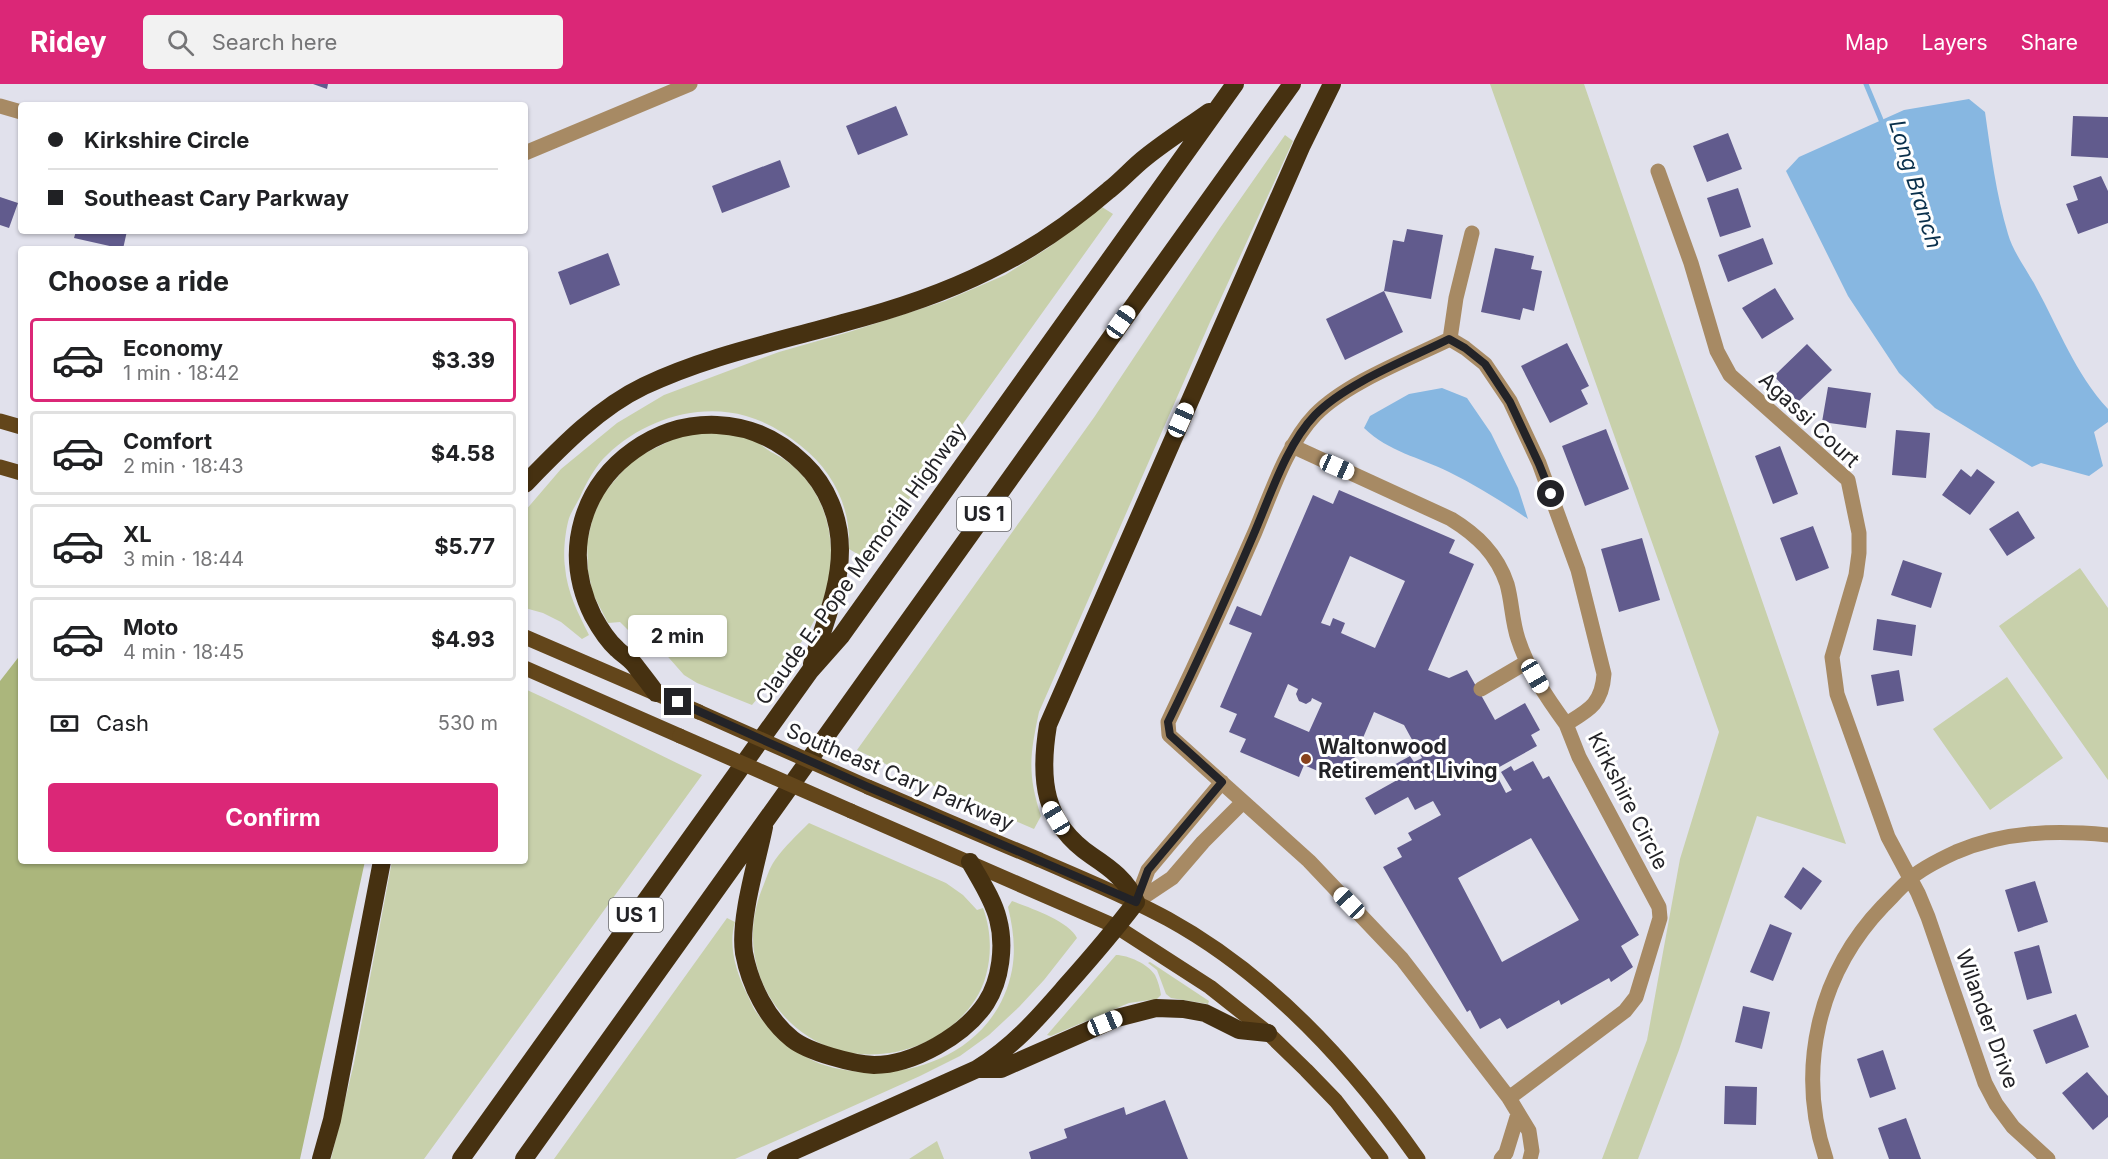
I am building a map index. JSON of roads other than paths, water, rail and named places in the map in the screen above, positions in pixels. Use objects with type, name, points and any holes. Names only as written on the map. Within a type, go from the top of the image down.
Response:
[{"type":"highway","name":"Claude E. Pope Memorial Highway","points":[[461,1159],[810,671],[841,636],[1235,84]]},
{"type":"highway","name":"US 1","points":[[524,1159],[1292,84]]},
{"type":"highway","points":[[776,1159],[977,1069],[1009,1047],[1117,927],[1136,902],[1132,891],[1124,881],[1078,846],[1068,835],[1050,807],[1044,781],[1042,756],[1048,725],[1293,166],[1332,84]]},
{"type":"highway","points":[[528,481],[559,450],[605,411],[643,387],[697,364],[935,295],[988,272],[1029,250],[1108,191],[1146,157],[1220,104]]},
{"type":"highway","points":[[656,693],[632,662],[615,648],[593,615],[580,574],[579,543],[584,518],[592,497],[611,468],[636,447],[668,432],[684,428],[732,426],[775,441],[811,470],[828,498],[838,525],[839,568],[835,596],[810,671]]},
{"type":"highway","points":[[765,820],[744,926],[744,952],[750,974],[759,998],[773,1020],[793,1040],[835,1058],[875,1065],[909,1058],[936,1047],[967,1026],[987,1002],[999,972],[1002,940],[998,918],[970,862]]},
{"type":"highway","points":[[321,1159],[332,1120],[381,864]]},
{"type":"highway","points":[[977,1069],[1001,1069],[1117,1018],[1156,1008],[1205,1013],[1239,1029],[1268,1033]]},
{"type":"main road","points":[[0,421],[18,426]]},
{"type":"main road","points":[[0,467],[18,472]]},
{"type":"main road","name":"Southeast Cary Parkway","points":[[528,638],[1136,902],[1178,925],[1240,968],[1305,1023],[1365,1089],[1418,1159]]},
{"type":"main road","points":[[528,669],[1117,927],[1210,987],[1268,1033],[1336,1101],[1381,1159]]},
{"type":"street","points":[[528,152],[690,84]]},
{"type":"street","points":[[0,106],[18,111]]},
{"type":"street","name":"Agassi Court","points":[[1658,171],[1691,263],[1717,351],[1730,375],[1848,480],[1859,533],[1859,553],[1856,574],[1832,657],[1834,676],[1841,705],[1888,837],[1910,878]]},
{"type":"street","points":[[1472,233],[1456,298],[1449,339],[1371,377],[1328,403],[1314,416],[1292,446],[1208,639],[1168,722],[1170,735],[1309,861],[1402,959],[1509,1098],[1529,1131],[1532,1151],[1530,1159]]},
{"type":"street","name":"Kirkshire Circle","points":[[1449,339],[1485,364],[1510,402],[1539,464],[1578,570],[1602,663],[1603,686],[1597,701],[1589,710],[1566,724],[1579,757],[1659,907],[1660,918],[1636,997],[1625,1011],[1509,1098]]},
{"type":"street","points":[[1292,446],[1451,519],[1470,531],[1487,547],[1507,585],[1518,638],[1527,662],[1551,704],[1566,724]]},
{"type":"street","points":[[1480,689],[1527,662]]},
{"type":"street","points":[[1136,902],[1148,870],[1222,782]]},
{"type":"street","points":[[1136,902],[1172,878],[1203,842],[1243,802]]},
{"type":"street","points":[[1826,1159],[1816,1122],[1812,1090],[1817,1025],[1836,972],[1851,945],[1870,920],[1910,878],[1955,853],[2005,837],[2032,832],[2061,831],[2108,835]]},
{"type":"street","name":"Wilander Drive","points":[[1910,878],[1928,917],[1985,1083],[1996,1104],[2013,1127],[2048,1159]]},
{"type":"street","points":[[1501,1159],[1506,1153],[1518,1114]]},
{"type":"water","points":[[1969,99],[1985,112],[1997,189],[2013,247],[2077,366],[2108,409],[2108,422],[2094,432],[2103,466],[2089,476],[2041,463],[2032,467],[1935,408],[1899,373],[1848,296],[1786,171],[1799,157],[1904,110]]},
{"type":"water","points":[[1442,388],[1467,398],[1491,433],[1518,488],[1528,519],[1490,494],[1459,477],[1384,443],[1364,428],[1370,416],[1409,394]]},
{"type":"waterway","name":"Long Branch","points":[[1866,84],[1884,127]]},
{"type":"place","name":"Waltonwood Retirement Living","points":[[1306,759]]}]
